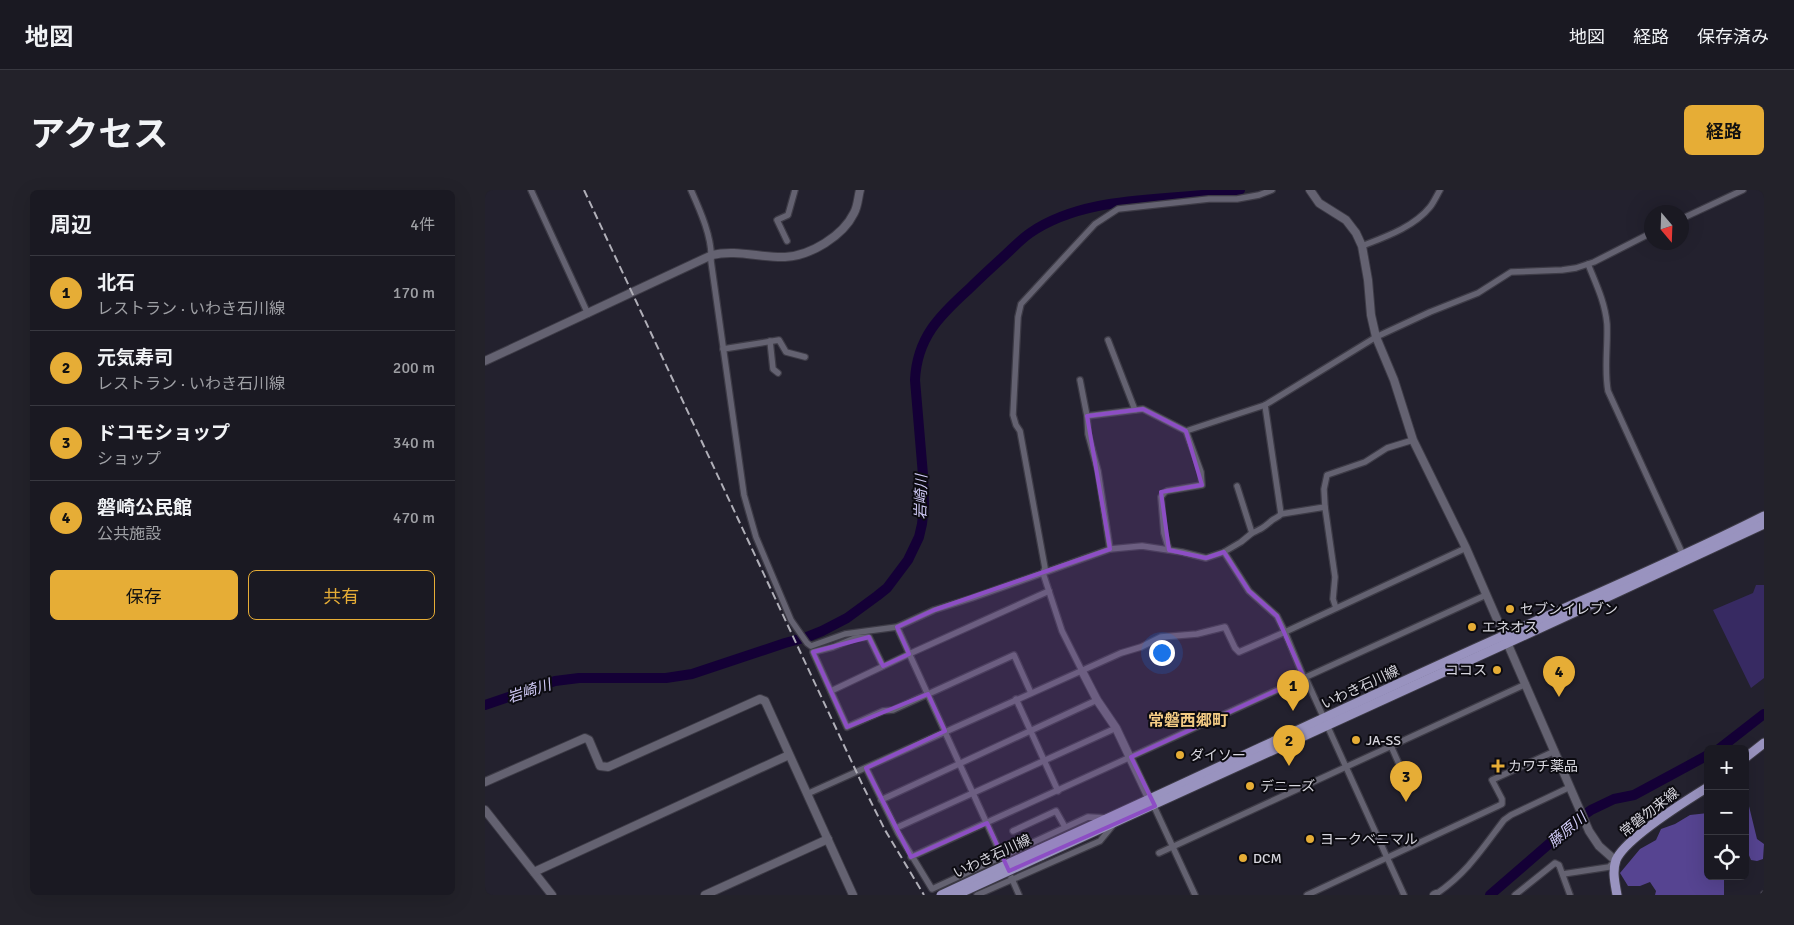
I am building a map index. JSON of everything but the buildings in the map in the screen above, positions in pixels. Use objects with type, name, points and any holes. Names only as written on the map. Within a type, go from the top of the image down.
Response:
[{"type":"main road","name":"いわき石川線","points":[[1684,558],[1764,516]]},
{"type":"main road","name":"いわき石川線","points":[[941,895],[1153,803],[1506,639],[1684,558],[1764,524]]},
{"type":"main road","points":[[1749,755],[1764,743]]},
{"type":"main road","name":"常磐勿来線","points":[[1616,861],[1631,841],[1704,790]]},
{"type":"main road","name":"いわき石川線","points":[[956,895],[1039,853]]},
{"type":"main road","points":[[1616,861],[1613,872],[1617,895]]},
{"type":"street","points":[[531,190],[588,314]]},
{"type":"street","points":[[691,190],[705,222],[712,255],[723,349],[744,495],[749,517],[791,620],[807,644],[811,646],[845,634],[897,627],[934,610],[1110,549],[1142,546],[1206,558],[1224,552],[1241,542],[1252,532],[1267,527],[1271,521],[1278,518],[1281,514],[1325,507]]},
{"type":"street","points":[[787,241],[777,220],[788,215],[795,190]]},
{"type":"street","points":[[485,361],[712,255],[736,253],[785,257],[804,254],[829,242],[841,230],[855,213],[860,190]]},
{"type":"street","points":[[1195,895],[1131,757],[1116,728],[1097,700],[1062,632],[1043,573],[1045,568],[1020,431],[1015,425],[1013,416],[1015,344],[1021,304],[1095,224],[1118,209],[1209,199],[1237,199],[1259,195],[1272,190]]},
{"type":"street","points":[[1310,190],[1319,203],[1346,220],[1363,246],[1371,314],[1376,337],[1394,380],[1413,440],[1466,548],[1589,831],[1599,846],[1616,861],[1609,867],[1563,874]]},
{"type":"street","points":[[1363,246],[1388,236],[1415,221],[1430,207],[1440,190]]},
{"type":"street","points":[[1689,215],[1743,190]]},
{"type":"street","points":[[1186,431],[1265,405],[1376,337],[1478,293],[1511,272],[1576,268],[1644,237]]},
{"type":"street","points":[[1587,264],[1603,302],[1607,324],[1606,378],[1608,391],[1684,558]]},
{"type":"street","points":[[723,349],[779,340],[786,352],[805,357]]},
{"type":"street","points":[[1108,340],[1135,410]]},
{"type":"street","points":[[770,341],[773,369],[778,373]]},
{"type":"street","points":[[1080,380],[1087,416],[1088,434],[1098,471],[1110,549]]},
{"type":"street","points":[[1265,405],[1281,514]]},
{"type":"street","points":[[1087,416],[1143,409],[1186,431],[1201,472],[1202,484],[1167,491],[1161,497],[1164,533],[1169,550]]},
{"type":"street","points":[[1336,608],[1333,599],[1335,577],[1325,507],[1324,489],[1327,475],[1365,462],[1387,448],[1413,440]]},
{"type":"street","points":[[1237,486],[1252,532]]},
{"type":"street","points":[[807,794],[1016,699],[1161,637],[1197,634],[1225,627],[1237,650],[1336,608],[1466,548]]},
{"type":"street","points":[[1224,552],[1249,591],[1277,616],[1404,895]]},
{"type":"street","points":[[831,691],[1049,591]]},
{"type":"street","points":[[911,857],[1486,594]]},
{"type":"street","points":[[897,627],[1019,895]]},
{"type":"street","points":[[883,666],[869,637],[855,638],[833,648],[813,652],[847,726],[883,710],[893,710],[1014,655],[1031,693]]},
{"type":"street","points":[[1159,853],[1526,684]]},
{"type":"street","points":[[485,782],[585,738],[589,740],[601,766],[608,767],[760,699],[765,701],[853,895]]},
{"type":"street","points":[[1016,699],[1058,790]]},
{"type":"street","points":[[881,800],[1097,700]]},
{"type":"street","points":[[896,828],[1116,728]]},
{"type":"street","points":[[1391,746],[1407,782]]},
{"type":"street","points":[[1307,895],[1502,804],[1502,799],[1493,780],[1555,750]]},
{"type":"street","points":[[534,872],[789,755]]},
{"type":"street","points":[[866,768],[911,857],[932,889],[1089,817],[1099,816],[1112,821],[1100,841],[977,895]]},
{"type":"street","points":[[1435,894],[1453,882],[1469,867],[1504,820],[1570,787]]},
{"type":"street","points":[[485,810],[552,895]]},
{"type":"street","points":[[1013,831],[1056,811],[1065,827]]},
{"type":"street","points":[[705,895],[828,839]]},
{"type":"street","points":[[1517,894],[1555,863],[1559,865],[1570,895]]},
{"type":"highlighted area","points":[[1143,409],[1186,431],[1202,485],[1161,492],[1169,550],[1206,558],[1224,552],[1249,591],[1277,616],[1304,678],[1131,757],[1155,806],[1009,871],[987,823],[911,857],[866,768],[945,731],[928,694],[847,727],[813,652],[869,637],[883,666],[909,654],[897,627],[934,610],[1110,549],[1087,416]]},
{"type":"shaded area","points":[[1756,585],[1764,585],[1764,678],[1751,688],[1713,610],[1753,593]]},
{"type":"shaded area","points":[[1749,806],[1757,839],[1764,844],[1763,859],[1751,860],[1749,855]]},
{"type":"shaded area","points":[[1704,813],[1704,880],[1724,880],[1724,895],[1655,895],[1656,891],[1650,882],[1640,886],[1628,886],[1620,873],[1640,849],[1656,840],[1661,829],[1675,824],[1690,815]]},
{"type":"waterway","name":"岩崎川","points":[[485,705],[555,681],[579,678],[666,678],[692,674],[807,637],[847,618],[887,588],[908,560],[919,537],[924,505],[915,380],[920,352],[925,340],[931,329],[948,309],[1030,233],[1054,220],[1079,211],[1105,205],[1240,190]]},
{"type":"waterway","name":"藤原川","points":[[1724,745],[1764,714]]},
{"type":"waterway","name":"藤原川","points":[[1490,895],[1573,823],[1591,810],[1614,799],[1634,795],[1704,757]]},
{"type":"railway","points":[[584,190],[863,786],[885,830],[924,895]]},
{"type":"place","name":"セブンイレブン","points":[[1510,609]]},
{"type":"place","name":"エネオス","points":[[1472,627]]},
{"type":"place","name":"ココス","points":[[1497,670]]},
{"type":"place","name":"磐崎公民館","points":[[1559,697]]},
{"type":"place","name":"北石","points":[[1293,711]]},
{"type":"place","name":"JA-SS","points":[[1356,740]]},
{"type":"place","name":"ダイソー","points":[[1180,755]]},
{"type":"place","name":"元気寿司","points":[[1289,766]]},
{"type":"place","name":"カワチ薬品","points":[[1498,766]]},
{"type":"place","name":"デニーズ","points":[[1250,786]]},
{"type":"place","name":"ドコモショップ","points":[[1406,802]]},
{"type":"place","name":"ヨークベニマル","points":[[1310,839]]},
{"type":"place","name":"DCM","points":[[1243,858]]},
{"type":"district","name":"常磐西郷町","points":[[1188,720]]}]
